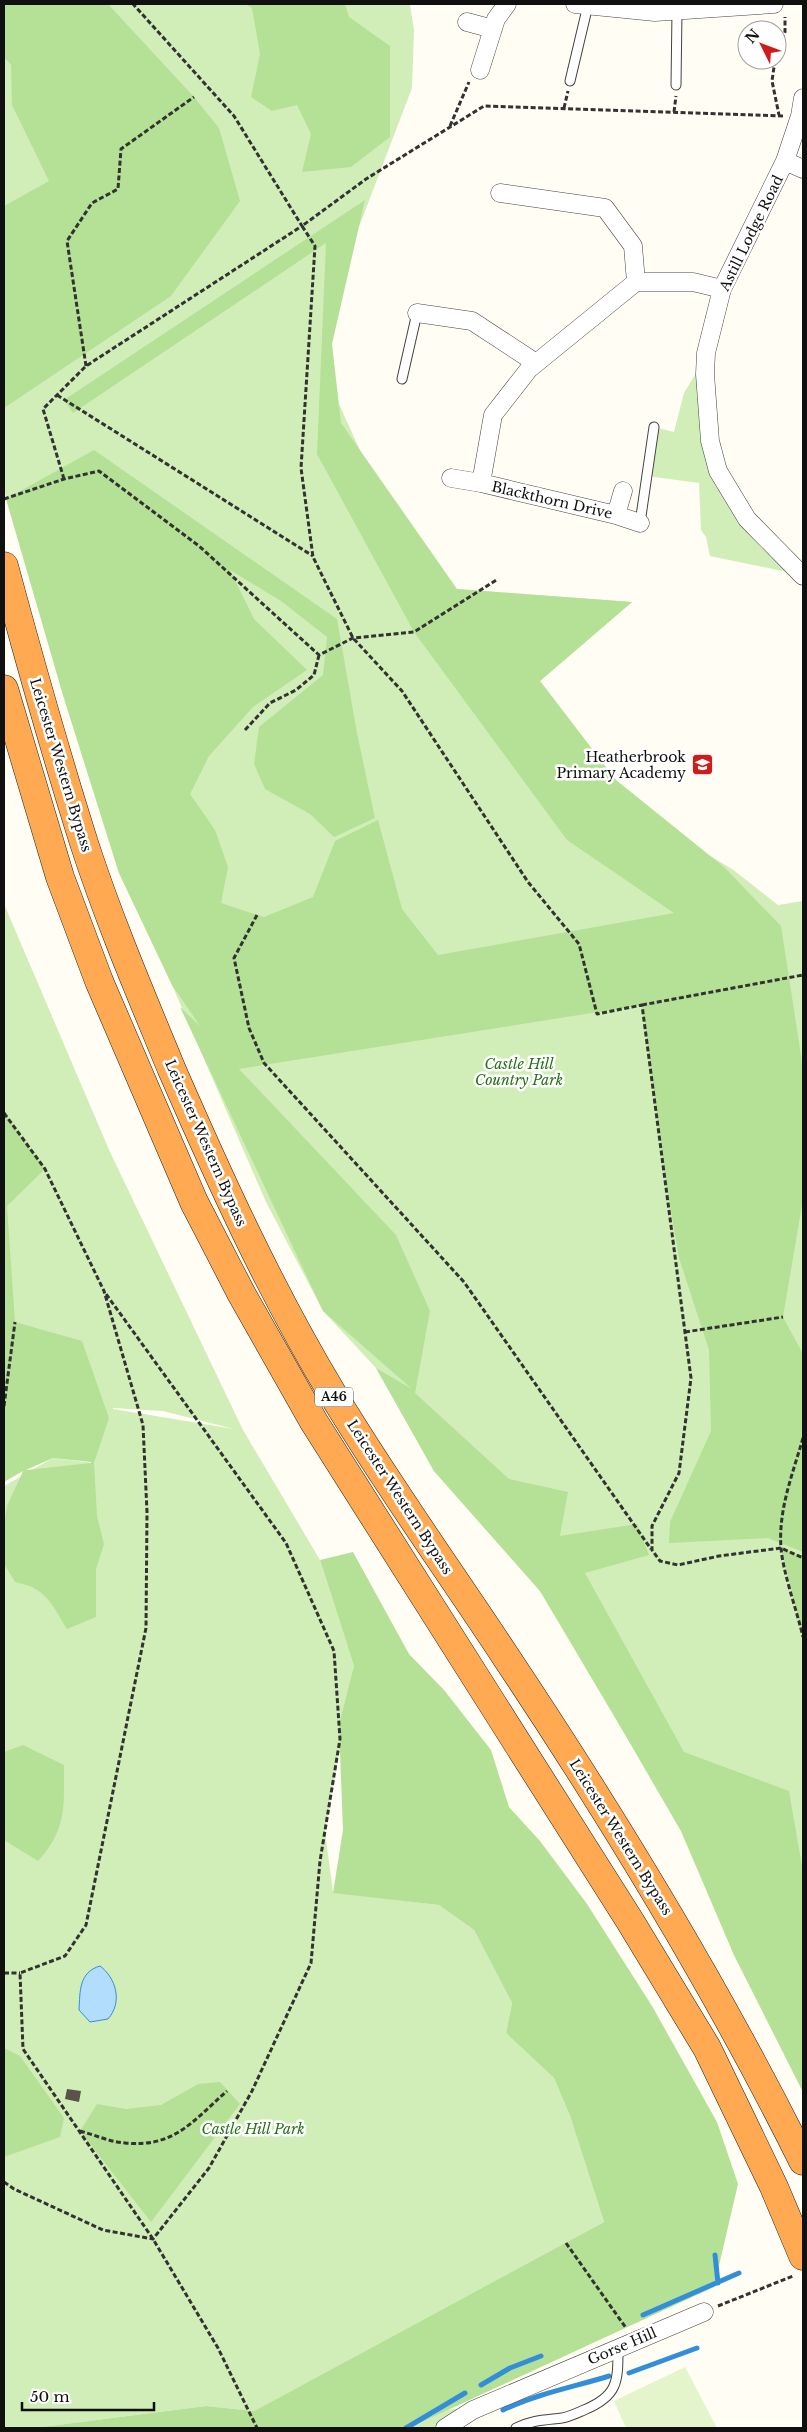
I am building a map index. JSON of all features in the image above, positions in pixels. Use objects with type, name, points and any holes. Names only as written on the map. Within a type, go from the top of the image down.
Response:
[{"type":"highway","name":"Leicester Western Bypass","points":[[4,566],[34,677],[89,855],[153,1024],[206,1149],[252,1244],[332,1394],[394,1491],[513,1668],[661,1899],[754,2062],[803,2161]]},
{"type":"highway","name":"A46","points":[[4,688],[60,876],[103,990],[194,1202],[241,1293],[314,1422],[630,1920],[707,2048],[774,2187],[799,2266]]},
{"type":"street","points":[[480,70],[496,19],[507,4]]},
{"type":"street","points":[[582,4],[655,12],[686,8],[779,8]]},
{"type":"street","points":[[467,22],[493,29]]},
{"type":"street","name":"Astill Lodge Road","points":[[803,98],[800,116],[785,161],[722,289],[706,352],[704,374],[710,441],[718,471],[747,519],[803,576]]},
{"type":"street","points":[[785,161],[803,169]]},
{"type":"street","points":[[500,193],[605,208],[633,246],[636,282],[693,282],[722,289]]},
{"type":"street","name":"Blackthorn Drive","points":[[636,282],[529,369],[493,415],[481,484],[616,515],[640,523]]},
{"type":"street","points":[[417,313],[472,321],[536,363]]},
{"type":"street","points":[[451,478],[481,484]]},
{"type":"street","points":[[616,515],[623,491]]},
{"type":"street","name":"Gorse Hill","points":[[445,2428],[473,2410],[704,2312]]},
{"type":"lane","points":[[570,81],[582,4]]},
{"type":"lane","points":[[676,85],[686,8]]},
{"type":"lane","points":[[402,379],[417,313]]},
{"type":"lane","points":[[640,523],[654,427]]},
{"type":"lane","points":[[516,2428],[542,2419],[564,2418],[601,2403],[616,2384],[626,2345]]},
{"type":"path","points":[[133,4],[234,116],[315,246],[301,468],[313,557],[354,638],[402,691],[528,882],[579,944],[597,1014],[803,975]]},
{"type":"path","points":[[450,127],[470,80],[480,70]]},
{"type":"path","points":[[774,70],[772,81],[779,116]]},
{"type":"path","points":[[86,366],[67,241],[92,203],[118,189],[121,149],[194,97]]},
{"type":"path","points":[[64,479],[43,409],[86,366],[302,226],[366,179],[484,106],[800,116]]},
{"type":"path","points":[[57,395],[313,557]]},
{"type":"path","points":[[4,499],[64,479],[99,471],[199,546],[319,655]]},
{"type":"path","points":[[319,655],[354,638],[414,632],[498,579]]},
{"type":"path","points":[[245,730],[270,702],[296,690],[314,675],[319,655]]},
{"type":"path","points":[[257,915],[234,958],[249,1028],[264,1063],[464,1282],[660,1561],[678,1565],[719,1556],[781,1548],[803,1558]]},
{"type":"path","points":[[642,1005],[691,1378],[680,1473],[652,1526],[652,1550]]},
{"type":"path","points":[[4,1113],[45,1169],[104,1291],[143,1425],[147,1512],[146,1628],[86,1925],[66,1956],[20,1973],[4,1973]]},
{"type":"path","points":[[104,1291],[286,1543],[334,1651],[340,1739],[320,1861],[311,1963],[252,2091],[209,2168],[153,2238]]},
{"type":"path","points":[[685,1332],[783,1317]]},
{"type":"path","points":[[4,1406],[15,1322]]},
{"type":"path","points":[[803,1438],[781,1522],[781,1548],[803,1637]]},
{"type":"path","points":[[20,1973],[23,2048],[153,2238],[218,2348],[257,2428]]},
{"type":"path","points":[[80,2131],[124,2143],[147,2143],[169,2139],[227,2091]]},
{"type":"path","points":[[4,2182],[14,2189],[103,2230],[153,2238]]},
{"type":"path","points":[[566,2243],[626,2345]]},
{"type":"path","points":[[704,2312],[799,2266]]},
{"type":"green space","name":"Castle Hill Country Park","points":[[4,4],[410,4],[414,30],[412,88],[349,253],[328,321],[329,382],[378,490],[454,589],[632,602],[540,681],[623,790],[675,835],[732,869],[778,905],[803,901],[803,2092],[734,1955],[681,1831],[540,1591],[434,1471],[376,1368],[323,1311],[266,1202],[172,985],[119,873],[63,695],[4,490]]},
{"type":"green space","points":[[4,4],[108,4],[194,97],[219,128],[240,201],[171,296],[4,408],[4,206],[49,181],[12,105],[11,65],[4,57]]},
{"type":"green space","points":[[245,4],[345,4],[349,17],[390,46],[390,137],[351,167],[302,172],[311,134],[297,105],[272,111],[251,97],[260,54],[252,8]]},
{"type":"green space","points":[[365,200],[332,344],[341,423],[457,589],[632,602],[540,681],[616,780],[724,867],[781,926],[803,1068],[803,1199],[783,1317],[803,1354],[803,1552],[768,1538],[669,1543],[670,1522],[711,1431],[709,1350],[679,1258],[666,1183],[642,1005],[239,1069],[396,1235],[430,1311],[415,1393],[509,1479],[568,1492],[560,1536],[637,1524],[649,1555],[585,1573],[684,1752],[789,1791],[803,1872],[803,2092],[734,1955],[681,1831],[540,1591],[434,1471],[376,1368],[412,1389],[323,1311],[180,1007],[200,1026],[172,985],[119,873],[63,695],[6,499],[94,450],[337,619],[357,733],[375,818],[334,837],[310,814],[265,789],[254,764],[259,727],[323,675],[327,637],[281,601],[230,570],[254,619],[307,670],[253,707],[209,756],[190,794],[215,830],[228,867],[221,903],[264,917],[313,897],[335,841],[378,820],[402,909],[438,955],[674,913],[567,840],[414,632],[317,454],[326,243],[73,413],[64,400]]},
{"type":"green space","points":[[704,360],[718,471],[802,575],[710,556],[706,537],[701,530],[699,483],[647,476],[654,427],[674,432],[684,393]]},
{"type":"green space","name":"Castle Hill Park","points":[[4,904],[110,1152],[243,1430],[320,1560],[354,1666],[325,1832],[333,1892],[439,1905],[474,1930],[512,2003],[506,2033],[554,2078],[570,2116],[604,2222],[254,2411],[206,2406],[34,2428],[4,2428],[4,1486],[53,1458],[94,1463],[106,1408],[88,1405],[4,1360]],"holes":[[[113,1408],[163,1411],[234,1429]]]},
{"type":"green space","points":[[4,1113],[45,1169],[7,1206],[15,1322],[82,1341],[109,1418],[94,1463],[97,1516],[104,1544],[96,1569],[96,1617],[67,1629],[47,1598],[34,1588],[15,1582],[4,1564],[4,1524],[7,1506],[23,1471],[4,1482]],"holes":[[[53,1458],[91,1463],[26,1470]]]},
{"type":"green space","points":[[781,1548],[803,1556],[803,1637]]},
{"type":"green space","points":[[353,1552],[409,1654],[444,1690],[491,1750],[509,1807],[540,1841],[587,1904],[652,2006],[717,2122],[738,2184],[714,2287],[409,2428],[34,2428],[206,2406],[254,2411],[604,2222],[570,2116],[554,2078],[506,2033],[512,2003],[474,1930],[439,1905],[333,1893],[343,1830],[339,1725],[354,1666],[320,1560]]},
{"type":"green space","points":[[23,1745],[64,1765],[62,1816],[54,1838],[38,1861],[4,1840],[4,1752]]},
{"type":"green space","points":[[4,2048],[20,2056],[64,2118],[60,2137],[4,2157]]},
{"type":"green space","points":[[220,2082],[240,2104],[151,2222],[80,2131],[97,2104],[126,2109],[161,2105],[198,2084]]},
{"type":"green space","points":[[685,2367],[717,2428],[626,2428],[614,2401]]},
{"type":"green space","points":[[470,2407],[436,2428],[409,2428],[447,2410]]},
{"type":"water","points":[[100,1966],[106,1971],[114,1984],[116,1991],[115,2005],[108,2019],[90,2022],[79,2010],[82,1983],[88,1973]]},
{"type":"building","points":[[67,2089],[81,2091],[79,2102],[65,2099]]},
{"type":"waterway","points":[[715,2255],[718,2283]]},
{"type":"waterway","points":[[643,2315],[739,2273]]},
{"type":"waterway","points":[[629,2373],[697,2348]]},
{"type":"waterway","points":[[481,2385],[510,2368],[541,2356]]},
{"type":"waterway","points":[[503,2410],[542,2395],[609,2376]]},
{"type":"waterway","points":[[406,2428],[465,2393]]},
{"type":"place","name":"Heatherbrook Primary Academy","points":[[702,765]]}]
